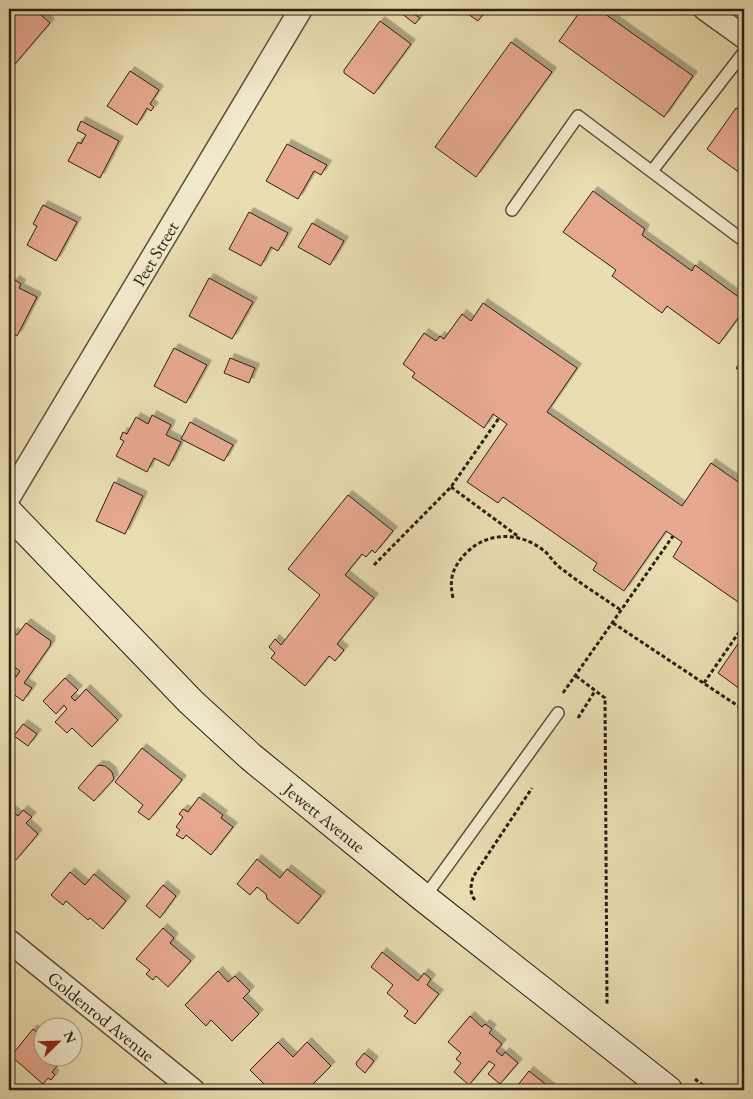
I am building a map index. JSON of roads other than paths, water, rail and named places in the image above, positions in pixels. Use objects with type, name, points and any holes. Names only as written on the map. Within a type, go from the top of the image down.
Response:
[{"type":"main road","name":"Jewett Avenue","points":[[9,513],[191,702],[252,757],[424,898],[668,1090]]},
{"type":"street","name":"Peet Street","points":[[9,497],[301,9]]},
{"type":"street","points":[[704,9],[744,37]]},
{"type":"street","name":"Goldenrod Avenue","points":[[9,941],[193,1090]]},
{"type":"lane","points":[[652,171],[744,52]]},
{"type":"lane","points":[[512,210],[578,116],[744,242]]},
{"type":"lane","points":[[424,898],[558,713]]}]
